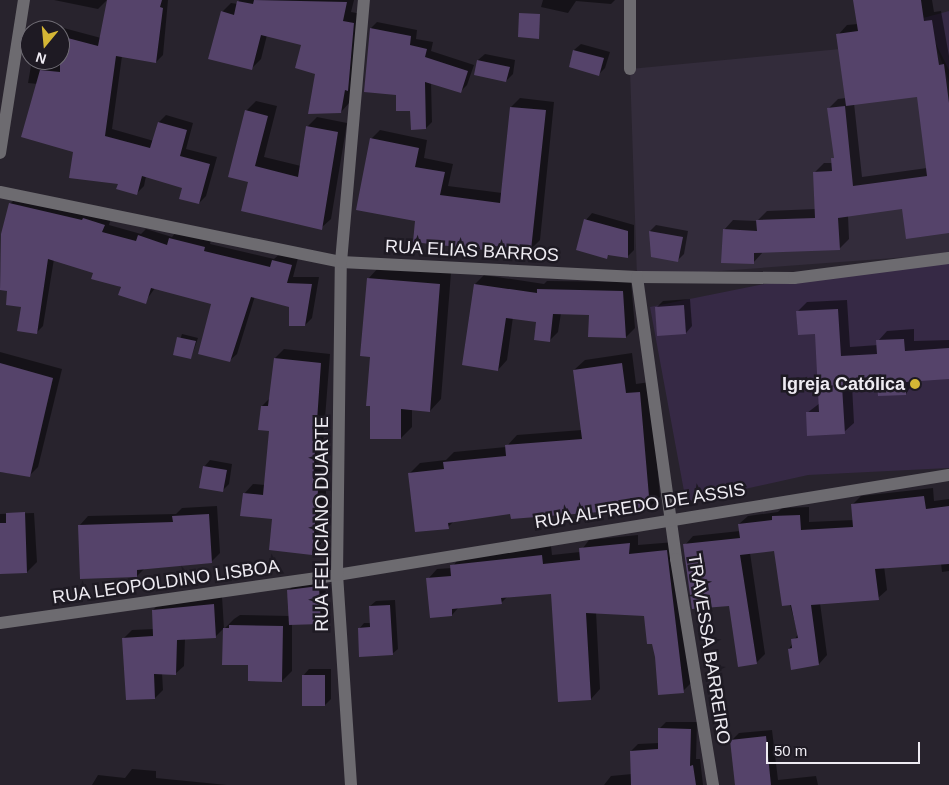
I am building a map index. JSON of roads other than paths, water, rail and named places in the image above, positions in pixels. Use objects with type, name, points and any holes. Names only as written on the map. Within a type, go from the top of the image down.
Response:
[{"type":"street","points":[[0,153],[24,0]]},
{"type":"street","name":"RUA FELICIANO DUARTE","points":[[351,785],[338,575],[341,262],[364,0]]},
{"type":"street","points":[[630,0],[630,69]]},
{"type":"street","name":"RUA ELIAS BARROS","points":[[0,192],[341,262],[637,277],[794,278],[949,258]]},
{"type":"street","name":"TRAVESSA BARREIRO","points":[[637,277],[670,518],[713,785]]},
{"type":"street","name":"RUA ALFREDO DE ASSIS","points":[[338,575],[670,518],[949,475]]},
{"type":"street","name":"RUA LEOPOLDINO LISBOA","points":[[0,623],[338,575]]},
{"type":"place","name":"Igreja Católica","points":[[915,384]]}]
